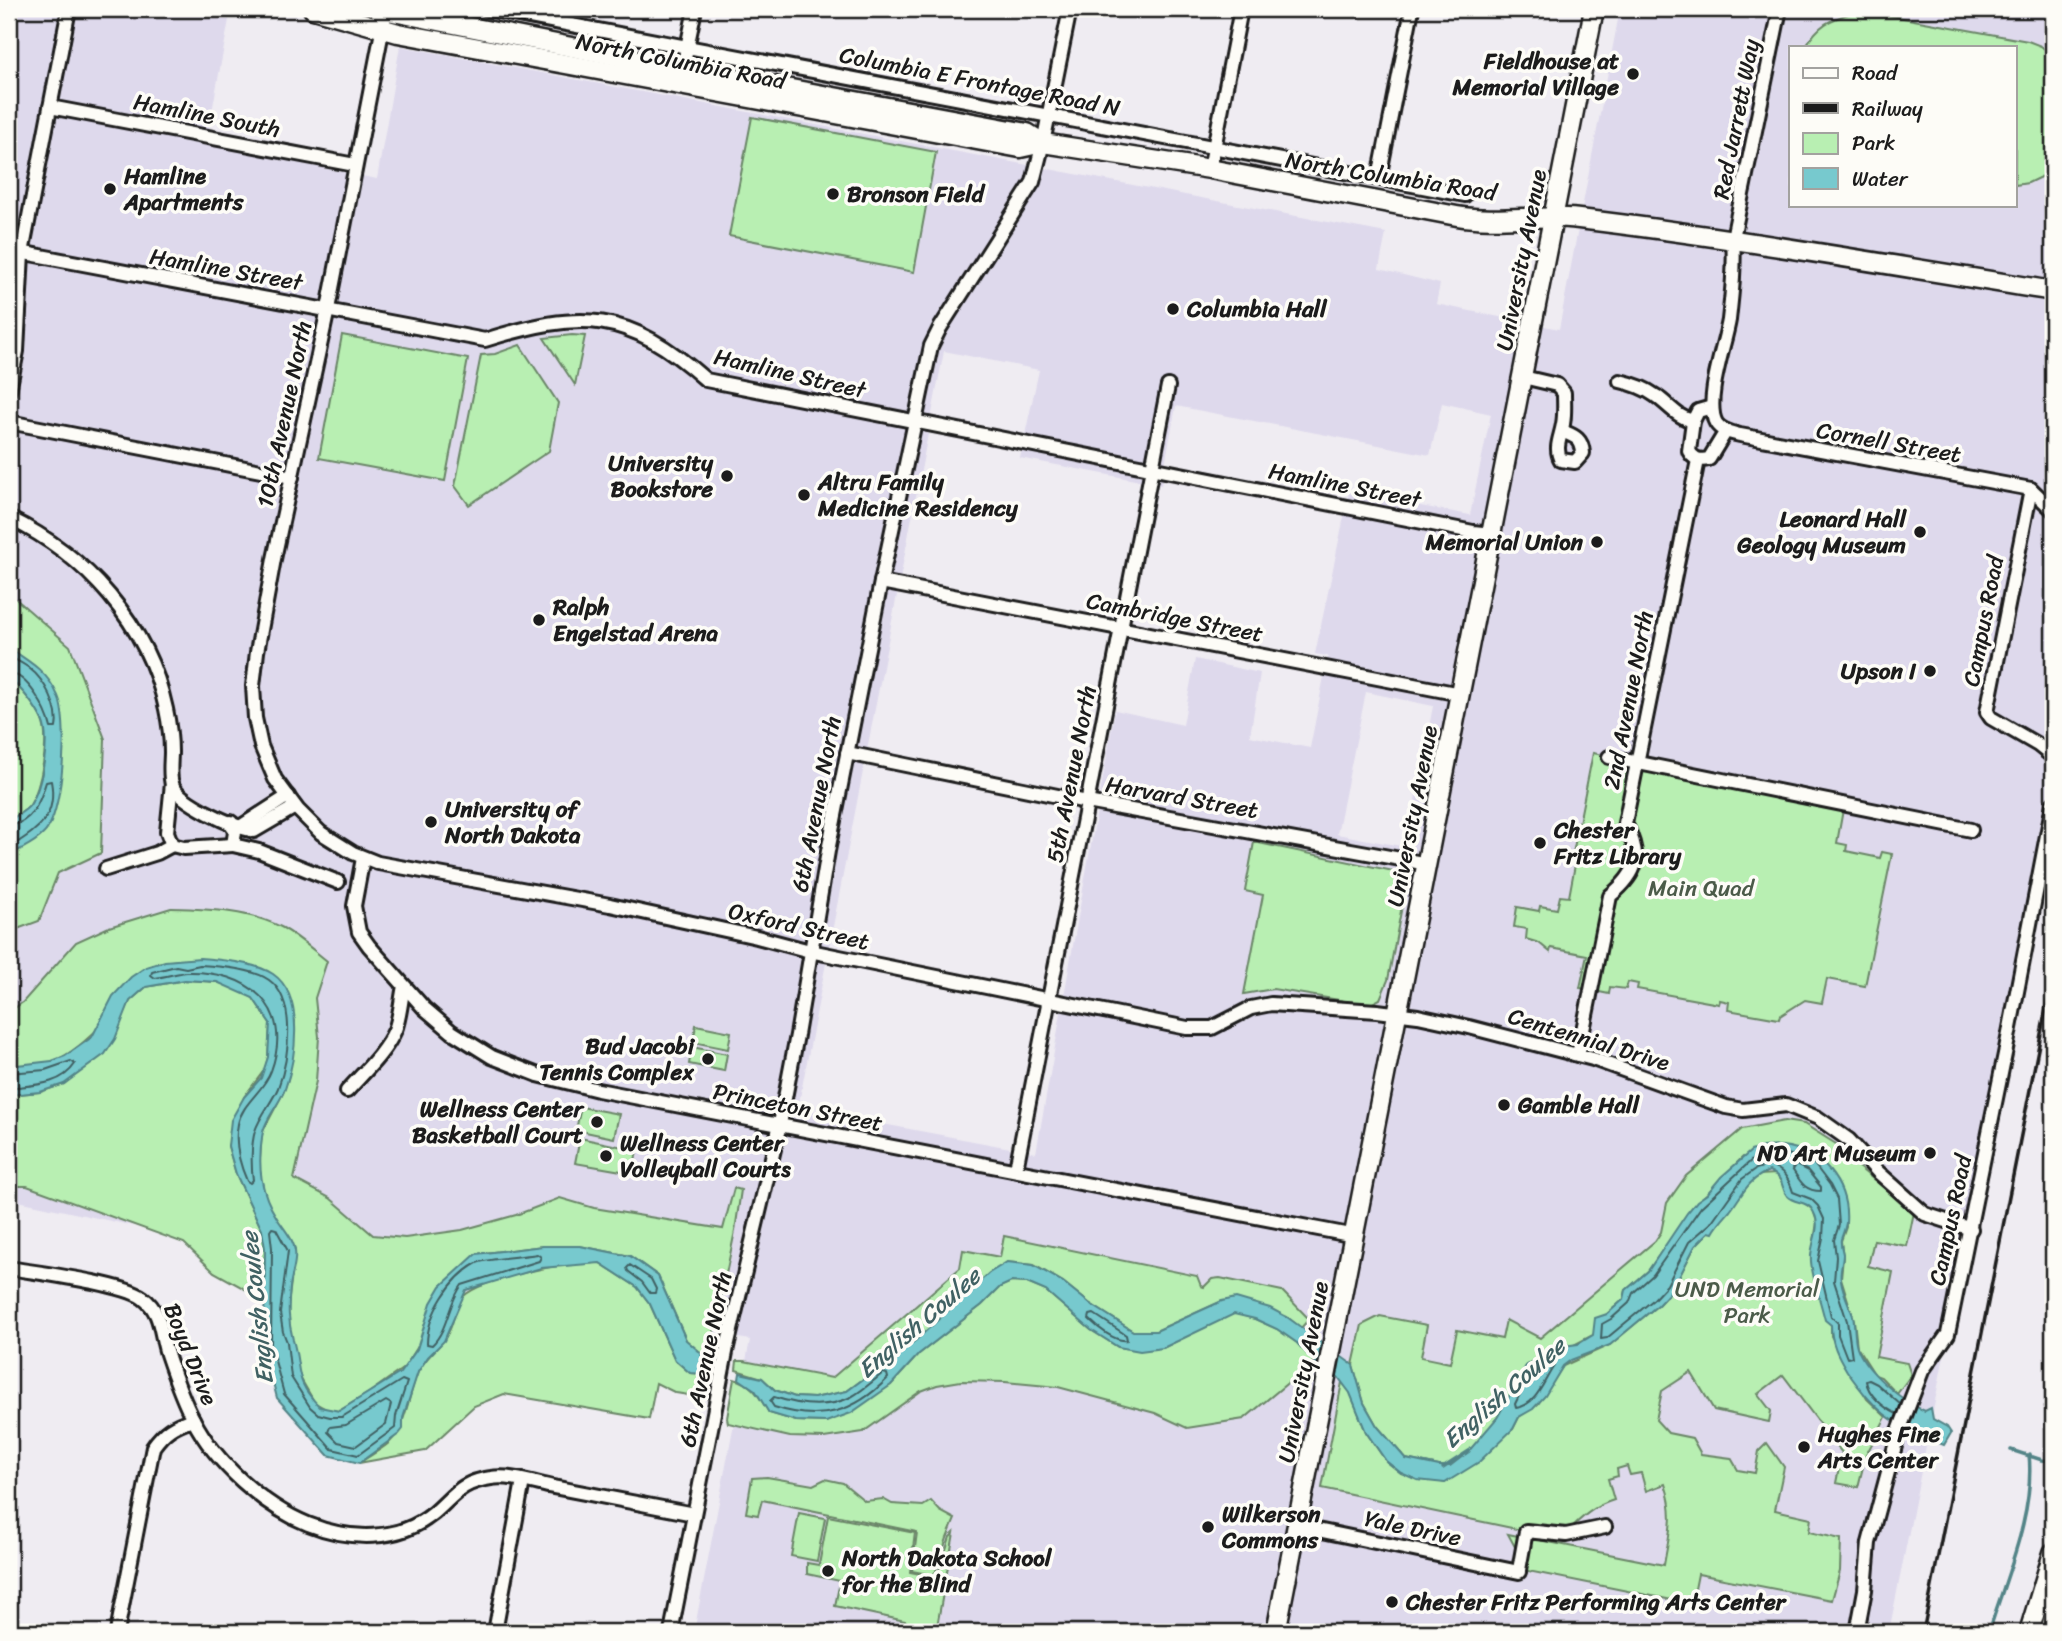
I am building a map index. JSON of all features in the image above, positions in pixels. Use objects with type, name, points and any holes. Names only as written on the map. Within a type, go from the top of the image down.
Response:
[{"type":"main road","name":"North Columbia Road","points":[[313,9],[383,29],[681,78]]},
{"type":"main road","name":"University Avenue","points":[[1276,1632],[1594,9]]},
{"type":"main road","name":"North Columbia Road","points":[[384,10],[681,78],[1020,148],[1043,143],[1209,169],[1482,220],[1555,217],[1733,239],[1980,279]]},
{"type":"main road","points":[[1980,279],[2053,291]]},
{"type":"main road","points":[[1980,279],[2053,297]]},
{"type":"main road","points":[[2029,1632],[2049,1579],[2053,1553]]},
{"type":"main road","points":[[2050,1632],[2053,1620]]},
{"type":"street","points":[[9,391],[17,351],[15,252],[50,107],[69,9]]},
{"type":"street","name":"Columbia E Frontage Road N","points":[[487,9],[1465,195]]},
{"type":"street","points":[[681,78],[695,9]]},
{"type":"street","name":"6th Avenue North","points":[[671,1632],[743,1275],[780,1124],[847,753],[931,346],[1032,182],[1043,143],[1070,9]]},
{"type":"street","points":[[1209,169],[1241,9]]},
{"type":"street","points":[[1379,178],[1412,9]]},
{"type":"street","name":"Red Jarrett Way","points":[[1733,239],[1780,9]]},
{"type":"street","name":"10th Avenue North","points":[[261,746],[255,718],[253,686],[257,652],[328,310],[383,29],[384,10]]},
{"type":"street","name":"Hamline South","points":[[50,107],[355,165]]},
{"type":"street","points":[[1712,407],[1698,411],[1693,421],[1689,451],[1697,459],[1709,459],[1726,431],[1716,423],[1712,407],[1728,322],[1735,265],[1733,239]]},
{"type":"street","name":"Hamline Street","points":[[15,252],[485,340],[557,321],[588,320],[615,324],[646,336],[671,351],[706,380],[1492,534]]},
{"type":"street","points":[[1523,377],[1557,385],[1564,393],[1562,431]]},
{"type":"street","points":[[1620,381],[1637,385],[1656,396],[1679,416],[1693,421]]},
{"type":"street","name":"5th Avenue North","points":[[1016,1170],[1168,386]]},
{"type":"street","points":[[9,422],[292,477]]},
{"type":"street","name":"Cornell Street","points":[[1726,431],[2031,489]]},
{"type":"street","name":"2nd Avenue North","points":[[1578,1055],[1610,897],[1626,883],[1637,863],[1634,842],[1625,823],[1697,466]]},
{"type":"street","points":[[2031,489],[2053,510]]},
{"type":"street","name":"Campus Road","points":[[2031,489],[1987,712],[1998,723],[2038,745],[2053,757]]},
{"type":"street","points":[[9,518],[60,548],[78,563],[109,595],[133,626],[154,666],[162,691],[171,745],[172,783],[167,832],[172,845]]},
{"type":"street","name":"Cambridge Street","points":[[881,582],[1460,694]]},
{"type":"street","name":"Oxford Street","points":[[261,746],[275,779],[310,824],[331,841],[363,858],[392,866],[610,905],[810,951],[1187,1028],[1212,1028],[1251,1008],[1271,1004],[1377,1011]]},
{"type":"street","name":"Harvard Street","points":[[847,753],[1087,802],[1428,864]]},
{"type":"street","points":[[1609,757],[1971,830]]},
{"type":"street","points":[[172,783],[201,811],[236,824],[292,802]]},
{"type":"street","name":"Campus Road","points":[[1857,1632],[1866,1590],[1869,1543],[1899,1432],[1922,1371],[1948,1334],[1971,1229],[2053,804]]},
{"type":"street","points":[[233,845],[236,824]]},
{"type":"street","points":[[106,869],[157,853],[172,845],[184,848],[233,845],[259,850],[338,882]]},
{"type":"street","name":"Princeton Street","points":[[363,858],[355,893],[356,922],[369,946],[430,1014],[452,1032],[515,1068],[598,1090],[1355,1236]]},
{"type":"street","points":[[347,1091],[391,1038],[396,1027],[404,986]]},
{"type":"street","name":"Centennial Drive","points":[[1377,1011],[1469,1027],[1578,1055],[1726,1107],[1752,1110],[1786,1105],[1818,1118],[1849,1140],[1878,1172],[1925,1214],[1971,1229]]},
{"type":"street","name":"Boyd Drive","points":[[9,1268],[120,1289],[152,1306],[160,1322],[167,1355],[193,1419],[238,1479],[268,1502],[306,1524],[340,1535],[372,1538],[396,1532],[433,1514],[454,1491],[490,1478],[523,1481],[694,1514]]},
{"type":"street","points":[[117,1632],[153,1447],[163,1433],[176,1424],[193,1419]]},
{"type":"street","points":[[495,1632],[523,1481]]},
{"type":"street","name":"Yale Drive","points":[[1298,1526],[1519,1571],[1526,1531],[1566,1535],[1605,1527]]},
{"type":"street","points":[[9,1629],[26,1632]]},
{"type":"shaded area","name":"University of North Dakota","points":[[9,9],[231,9],[206,144],[377,179],[400,46],[1386,233],[1379,269],[1440,284],[1436,304],[1559,329],[1620,9],[2053,9],[2053,809],[1889,1632],[694,1632],[750,1340],[449,1288],[385,1395],[361,1425],[299,1398],[278,1257],[9,1199]],"holes":[[[944,351],[1039,370],[1020,458],[1161,485],[1176,406],[1430,455],[1442,403],[1491,414],[1470,515],[1349,493],[1315,654],[1328,656],[1310,748],[1250,736],[1260,673],[1195,659],[1183,725],[1115,710],[1036,1153],[798,1108]],[[1366,692],[1433,706],[1406,847],[1337,834]]]},
{"type":"green space","points":[[1854,12],[1870,12],[2028,41],[2041,46],[2053,56],[2053,171],[2028,183],[2016,185],[2016,46],[1806,46],[1825,24]]},
{"type":"green space","name":"Bronson Field","points":[[752,117],[936,152],[914,272],[729,236]]},
{"type":"green space","points":[[342,335],[468,359],[445,481],[319,458]]},
{"type":"green space","points":[[585,336],[575,385],[544,338]]},
{"type":"green space","points":[[520,345],[558,403],[549,451],[469,505],[455,486],[481,355],[495,354]]},
{"type":"green space","points":[[9,593],[70,646],[105,739],[101,853],[58,873],[39,921],[9,932],[9,854],[62,759],[9,650]]},
{"type":"green space","points":[[9,677],[39,714],[45,739],[43,763],[34,797],[28,807],[9,821]]},
{"type":"green space","name":"Main Quad","points":[[1593,753],[1844,804],[1837,843],[1847,845],[1846,851],[1880,858],[1882,852],[1892,854],[1865,986],[1827,979],[1822,1003],[1805,1000],[1779,1019],[1728,1010],[1729,1002],[1720,1000],[1719,1004],[1637,989],[1638,984],[1628,982],[1626,989],[1610,987],[1609,994],[1580,988],[1587,955],[1551,948],[1550,952],[1539,943],[1526,939],[1527,929],[1514,927],[1517,907],[1539,911],[1540,906],[1557,909],[1560,896],[1569,897],[1577,854],[1573,853]]},
{"type":"green space","points":[[1254,842],[1408,874],[1388,980],[1380,999],[1369,1005],[1273,989],[1244,994],[1263,895],[1245,891]]},
{"type":"green space","points":[[171,908],[214,910],[257,917],[289,932],[327,961],[315,998],[319,1037],[316,1081],[294,1179],[330,1198],[373,1235],[405,1238],[462,1230],[516,1215],[560,1198],[594,1208],[723,1229],[734,1188],[741,1190],[707,1365],[700,1352],[686,1340],[658,1276],[630,1256],[580,1246],[543,1246],[476,1254],[405,1367],[339,1411],[326,1409],[315,1403],[298,1374],[287,1314],[295,1249],[267,1204],[259,1171],[262,1133],[288,1079],[295,1021],[263,969],[210,960],[157,963],[94,1032],[66,1055],[42,1064],[9,1066],[9,1012],[23,1002],[76,942],[109,927]]},
{"type":"green space","points":[[185,980],[217,982],[235,988],[253,998],[270,1023],[265,1069],[244,1097],[228,1146],[236,1174],[262,1230],[265,1248],[263,1299],[214,1272],[184,1243],[27,1186],[9,1186],[9,1095],[40,1092],[64,1084],[80,1070],[124,1014],[130,1001],[146,987]]},
{"type":"green space","name":"Bud Jacobi Tennis Complex","points":[[696,1025],[731,1032],[728,1049],[693,1042]]},
{"type":"green space","name":"Bud Jacobi Tennis Complex","points":[[692,1047],[727,1054],[724,1071],[689,1064]]},
{"type":"green space","name":"Wellness Center Basketball Court","points":[[581,1107],[619,1114],[614,1138],[576,1130]]},
{"type":"green space","points":[[1784,1121],[1804,1124],[1836,1144],[1852,1162],[1914,1212],[1907,1246],[1874,1240],[1868,1266],[1893,1272],[1876,1357],[1907,1363],[1911,1375],[1897,1394],[1881,1377],[1875,1375],[1857,1347],[1854,1320],[1841,1278],[1841,1241],[1846,1227],[1846,1212],[1836,1182],[1743,1157],[1697,1202],[1648,1271],[1626,1290],[1624,1299],[1607,1314],[1593,1335],[1570,1347],[1556,1347],[1526,1366],[1505,1407],[1476,1446],[1450,1466],[1406,1459],[1377,1426],[1364,1403],[1353,1365],[1362,1325],[1380,1316],[1427,1325],[1421,1357],[1450,1363],[1457,1330],[1502,1339],[1506,1320],[1540,1338],[1655,1241],[1661,1232],[1667,1203],[1686,1176],[1742,1129]]},
{"type":"green space","name":"Wellness Center Volleyball Courts","points":[[580,1138],[637,1150],[633,1173],[575,1163]]},
{"type":"green space","name":"UND Memorial Park","points":[[1776,1174],[1784,1186],[1813,1210],[1817,1222],[1811,1261],[1831,1325],[1831,1336],[1867,1399],[1886,1417],[1866,1455],[1858,1487],[1836,1483],[1842,1453],[1783,1375],[1758,1394],[1771,1411],[1769,1422],[1714,1410],[1691,1372],[1662,1391],[1656,1420],[1668,1433],[1692,1438],[1701,1454],[1731,1458],[1738,1470],[1755,1473],[1759,1451],[1767,1443],[1784,1467],[1775,1510],[1811,1518],[1809,1532],[1841,1539],[1840,1571],[1832,1600],[1698,1574],[1692,1604],[1523,1570],[1519,1554],[1508,1534],[1664,1565],[1671,1516],[1665,1484],[1646,1491],[1641,1473],[1630,1475],[1627,1466],[1617,1469],[1618,1476],[1608,1479],[1614,1500],[1600,1505],[1567,1532],[1526,1531],[1322,1488],[1342,1382],[1350,1392],[1366,1432],[1386,1461],[1401,1473],[1445,1483],[1513,1429],[1519,1417],[1538,1404],[1563,1366],[1610,1345],[1658,1305],[1673,1289],[1695,1246],[1729,1211],[1747,1184],[1759,1175]]},
{"type":"green space","points":[[1004,1236],[1197,1276],[1204,1287],[1212,1279],[1220,1278],[1282,1291],[1309,1319],[1301,1328],[1287,1317],[1222,1301],[1156,1331],[1133,1331],[1034,1265],[1007,1262],[916,1340],[847,1391],[814,1398],[795,1397],[775,1390],[762,1378],[736,1370],[737,1361],[744,1361],[832,1378],[960,1268],[963,1250],[1000,1257]]},
{"type":"green space","points":[[573,1263],[600,1263],[637,1287],[650,1304],[675,1360],[690,1373],[705,1374],[701,1397],[676,1393],[656,1383],[649,1419],[504,1394],[474,1406],[425,1451],[359,1463],[390,1442],[400,1428],[418,1372],[447,1335],[461,1299],[469,1292],[497,1280]]},
{"type":"green space","points":[[1011,1282],[1027,1283],[1046,1291],[1091,1330],[1118,1347],[1163,1348],[1234,1313],[1277,1329],[1297,1343],[1314,1361],[1244,1419],[1187,1428],[1155,1413],[1058,1387],[961,1381],[921,1391],[863,1432],[824,1438],[790,1437],[728,1423],[734,1379],[751,1388],[769,1413],[796,1421],[826,1422],[891,1385],[919,1354],[982,1305],[1000,1287]]},
{"type":"green space","points":[[767,1477],[813,1485],[825,1479],[843,1483],[865,1501],[883,1499],[892,1504],[923,1506],[931,1501],[940,1511],[955,1519],[936,1571],[933,1575],[912,1571],[917,1532],[762,1500],[758,1515],[746,1513],[752,1478]]},
{"type":"green space","points":[[799,1513],[825,1518],[817,1561],[791,1556]]},
{"type":"green space","points":[[828,1516],[915,1533],[910,1572],[935,1577],[954,1533],[936,1632],[913,1630],[905,1621],[835,1606],[840,1581],[807,1574],[807,1563],[819,1565]]},
{"type":"water","points":[[9,648],[37,668],[54,688],[61,708],[64,742],[61,782],[48,828],[36,840],[9,855],[9,821],[28,807],[34,797],[44,763],[46,739],[39,714],[9,677]]},
{"type":"water","points":[[200,958],[238,962],[266,970],[283,984],[290,997],[295,1028],[292,1061],[285,1089],[263,1131],[261,1169],[267,1199],[294,1247],[295,1260],[289,1301],[290,1327],[302,1382],[320,1407],[339,1411],[400,1373],[417,1349],[431,1303],[441,1286],[476,1254],[543,1246],[580,1246],[630,1256],[658,1276],[686,1340],[700,1352],[707,1365],[705,1374],[690,1373],[675,1360],[650,1304],[637,1287],[600,1263],[541,1268],[466,1290],[444,1341],[418,1372],[403,1418],[403,1429],[399,1434],[359,1463],[328,1455],[277,1398],[264,1348],[265,1248],[262,1230],[236,1174],[228,1146],[231,1120],[244,1097],[261,1078],[268,1057],[270,1023],[253,998],[217,982],[185,980],[146,987],[130,1001],[115,1039],[105,1054],[64,1084],[40,1092],[9,1095],[9,1066],[52,1061],[65,1056],[92,1037],[113,996],[131,977],[146,967],[165,961]]},
{"type":"water","points":[[1782,1146],[1809,1154],[1830,1171],[1837,1182],[1846,1208],[1846,1223],[1841,1241],[1841,1277],[1853,1316],[1857,1347],[1868,1366],[1896,1393],[1925,1411],[1931,1408],[1933,1419],[1947,1427],[1951,1433],[1944,1445],[1900,1425],[1878,1409],[1847,1371],[1832,1338],[1831,1325],[1825,1320],[1813,1275],[1811,1254],[1817,1228],[1815,1215],[1811,1208],[1787,1196],[1780,1180],[1769,1171],[1750,1183],[1713,1233],[1709,1232],[1695,1246],[1673,1289],[1658,1305],[1610,1345],[1571,1360],[1563,1366],[1545,1396],[1533,1409],[1519,1417],[1513,1429],[1479,1462],[1445,1483],[1417,1480],[1401,1473],[1386,1461],[1366,1432],[1350,1393],[1338,1377],[1314,1361],[1297,1343],[1277,1329],[1255,1319],[1234,1314],[1163,1348],[1140,1351],[1118,1347],[1091,1330],[1046,1291],[1027,1283],[1011,1282],[1000,1287],[982,1305],[919,1354],[891,1385],[851,1413],[826,1422],[796,1421],[769,1413],[755,1390],[739,1379],[740,1373],[762,1378],[775,1390],[795,1397],[814,1398],[847,1391],[916,1340],[989,1273],[1007,1262],[1033,1265],[1063,1282],[1089,1303],[1133,1331],[1156,1331],[1222,1301],[1236,1298],[1270,1308],[1287,1317],[1353,1365],[1364,1403],[1377,1426],[1406,1459],[1450,1466],[1468,1452],[1497,1418],[1526,1366],[1556,1347],[1578,1344],[1593,1335],[1595,1318],[1607,1314],[1624,1299],[1626,1290],[1648,1271],[1687,1213],[1721,1177],[1751,1151]]},
{"type":"waterway","name":"English Coulee","points":[[2011,1450],[2053,1461]]},
{"type":"waterway","name":"English Coulee","points":[[1443,1468],[1469,1451]]},
{"type":"waterway","points":[[1989,1632],[2018,1545],[2028,1499],[2029,1454]]},
{"type":"railway","points":[[1923,1632],[2053,973]]},
{"type":"place","name":"Fieldhouse at Memorial Village","points":[[1633,74]]},
{"type":"place","name":"Hamline Apartments","points":[[110,189]]},
{"type":"place","name":"Bronson Field","points":[[833,194]]},
{"type":"place","name":"Columbia Hall","points":[[1173,309]]},
{"type":"place","name":"University Bookstore","points":[[727,476]]},
{"type":"place","name":"Altru Family Medicine Residency","points":[[804,495]]},
{"type":"place","name":"Leonard Hall Geology Museum","points":[[1920,532]]},
{"type":"place","name":"Memorial Union","points":[[1597,542]]},
{"type":"place","name":"Ralph Engelstad Arena","points":[[539,620]]},
{"type":"place","name":"Upson I","points":[[1930,671]]},
{"type":"place","name":"University of North Dakota","points":[[431,822]]},
{"type":"place","name":"Chester Fritz Library","points":[[1540,843]]},
{"type":"place","name":"Bud Jacobi Tennis Complex","points":[[708,1059]]},
{"type":"place","name":"Gamble Hall","points":[[1504,1105]]},
{"type":"place","name":"Wellness Center Basketball Court","points":[[597,1122]]},
{"type":"place","name":"ND Art Museum","points":[[1930,1153]]},
{"type":"place","name":"Wellness Center Volleyball Courts","points":[[606,1156]]},
{"type":"place","name":"Hughes Fine Arts Center","points":[[1804,1447]]},
{"type":"place","name":"Wilkerson Commons","points":[[1208,1527]]},
{"type":"place","name":"North Dakota School for the Blind","points":[[828,1571]]},
{"type":"place","name":"Chester Fritz Performing Arts Center","points":[[1392,1602]]}]
